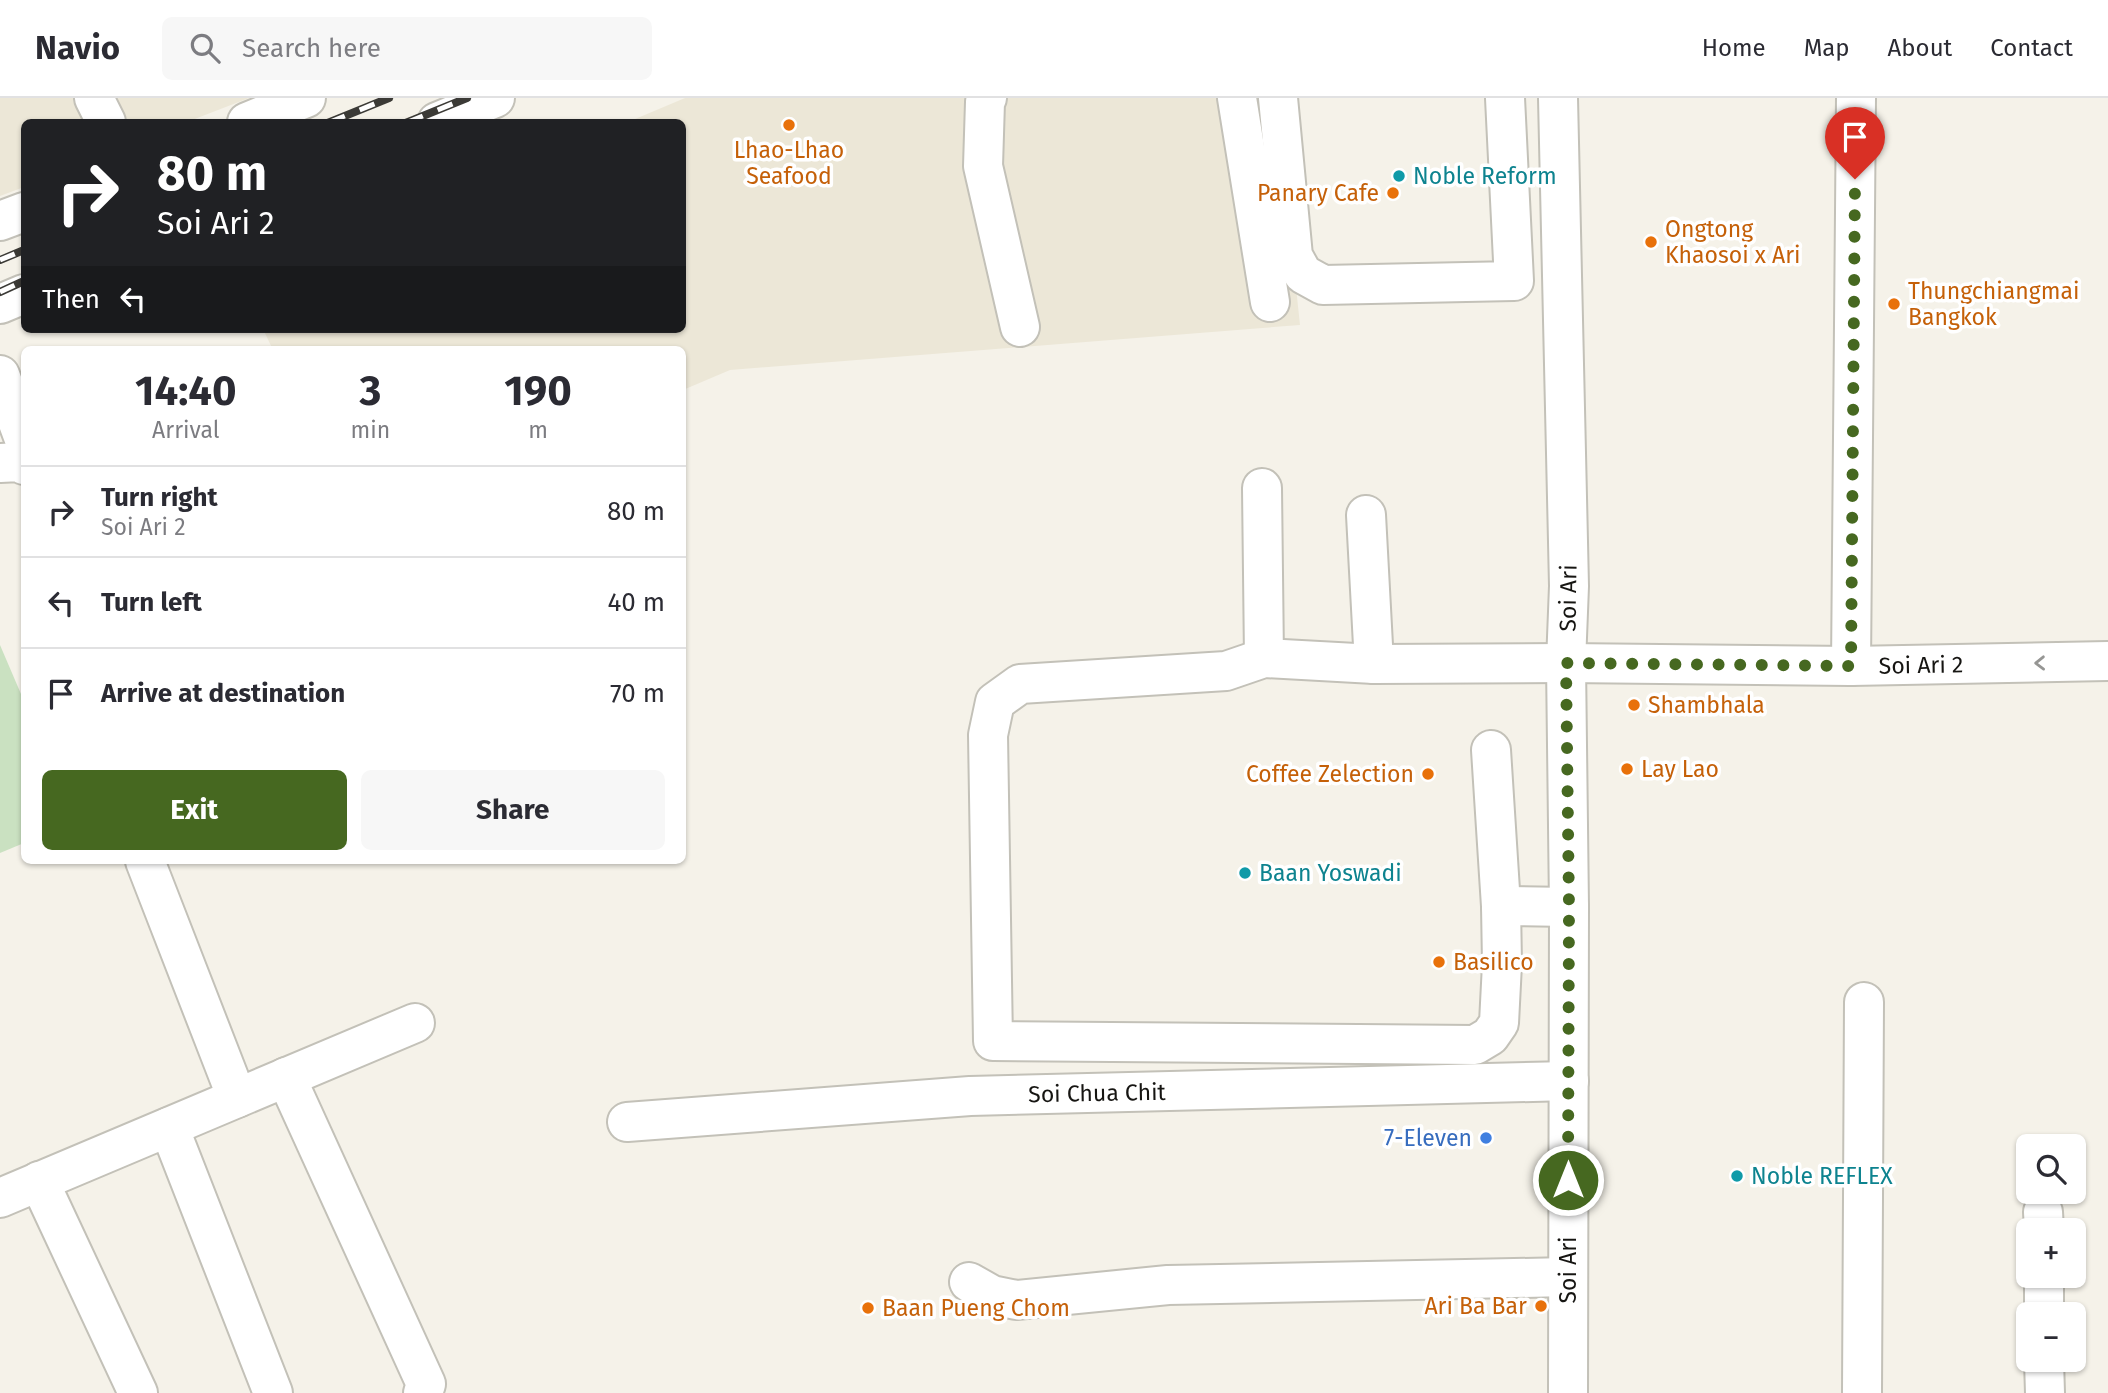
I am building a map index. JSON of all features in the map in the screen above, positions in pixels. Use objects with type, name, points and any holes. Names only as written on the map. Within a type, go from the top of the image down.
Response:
[{"type":"street","points":[[94,98],[104,119]]},
{"type":"street","points":[[254,119],[306,98]]},
{"type":"street","points":[[444,119],[495,98]]},
{"type":"street","points":[[987,98],[983,166],[1020,327]]},
{"type":"street","points":[[1237,98],[1270,302]]},
{"type":"street","points":[[1278,98],[1293,256],[1303,274],[1323,285],[1563,281]]},
{"type":"street","points":[[1506,98],[1514,281]]},
{"type":"street","name":"Soi Ari","points":[[1558,98],[1569,586],[1566,663],[1569,907],[1568,1393]]},
{"type":"street","points":[[1851,666],[1856,98]]},
{"type":"street","points":[[0,221],[21,213]]},
{"type":"street","points":[[0,304],[21,295]]},
{"type":"street","points":[[0,375],[21,431]]},
{"type":"street","points":[[0,463],[21,463]]},
{"type":"street","points":[[1262,488],[1264,657],[1226,671],[1020,684],[995,702],[988,735],[993,1041],[1475,1045],[1490,1036],[1499,1023],[1501,906],[1491,750]]},
{"type":"street","points":[[1366,515],[1374,664]]},
{"type":"street","name":"Soi Ari 2","points":[[1264,657],[1374,664],[1851,666],[2108,661]]},
{"type":"street","points":[[146,864],[237,1098]]},
{"type":"street","points":[[1501,906],[1569,907]]},
{"type":"street","points":[[1862,1393],[1864,1002]]},
{"type":"street","points":[[0,1198],[415,1023]]},
{"type":"street","points":[[286,1077],[426,1384],[423,1393]]},
{"type":"street","name":"Soi Chua Chit","points":[[627,1122],[970,1096],[1569,1082]]},
{"type":"street","points":[[169,1127],[273,1393]]},
{"type":"street","points":[[39,1181],[138,1393]]},
{"type":"street","points":[[969,1282],[992,1295],[1016,1300],[1168,1284],[1568,1277]]},
{"type":"street","points":[[2044,1372],[2045,1393]]},
{"type":"shaded area","points":[[0,98],[249,98],[195,119],[21,119],[21,188],[0,196]]},
{"type":"shaded area","points":[[685,98],[1276,98],[1300,325],[730,370],[686,389],[686,346],[271,346],[265,333],[686,333],[686,119],[635,119]]},
{"type":"green space","points":[[0,645],[21,694],[21,844],[0,853]]},
{"type":"railway","points":[[337,119],[389,98]]},
{"type":"railway","points":[[415,119],[467,98]]},
{"type":"railway","points":[[0,260],[21,251]]},
{"type":"railway","points":[[0,292],[21,282]]},
{"type":"place","name":"Lhao-Lhao Seafood","points":[[789,125]]},
{"type":"place","name":"Noble Reform","points":[[1399,176]]},
{"type":"place","name":"Panary Cafe","points":[[1393,193]]},
{"type":"place","name":"Ongtong Khaosoi x Ari","points":[[1651,242]]},
{"type":"place","name":"Thungchiangmai Bangkok","points":[[1894,304]]},
{"type":"place","name":"Shambhala","points":[[1634,705]]},
{"type":"place","name":"Lay Lao","points":[[1627,769]]},
{"type":"place","name":"Coffee Zelection","points":[[1428,774]]},
{"type":"place","name":"Baan Yoswadi","points":[[1245,873]]},
{"type":"place","name":"Basilico","points":[[1439,962]]},
{"type":"place","name":"7-Eleven","points":[[1486,1138]]},
{"type":"place","name":"Noble REFLEX","points":[[1737,1176]]},
{"type":"place","name":"Ari Ba Bar","points":[[1541,1306]]},
{"type":"place","name":"Baan Pueng Chom","points":[[868,1308]]},
{"type":"route","points":[[1568,1180],[1566,663],[1851,666],[1855,179]]}]
